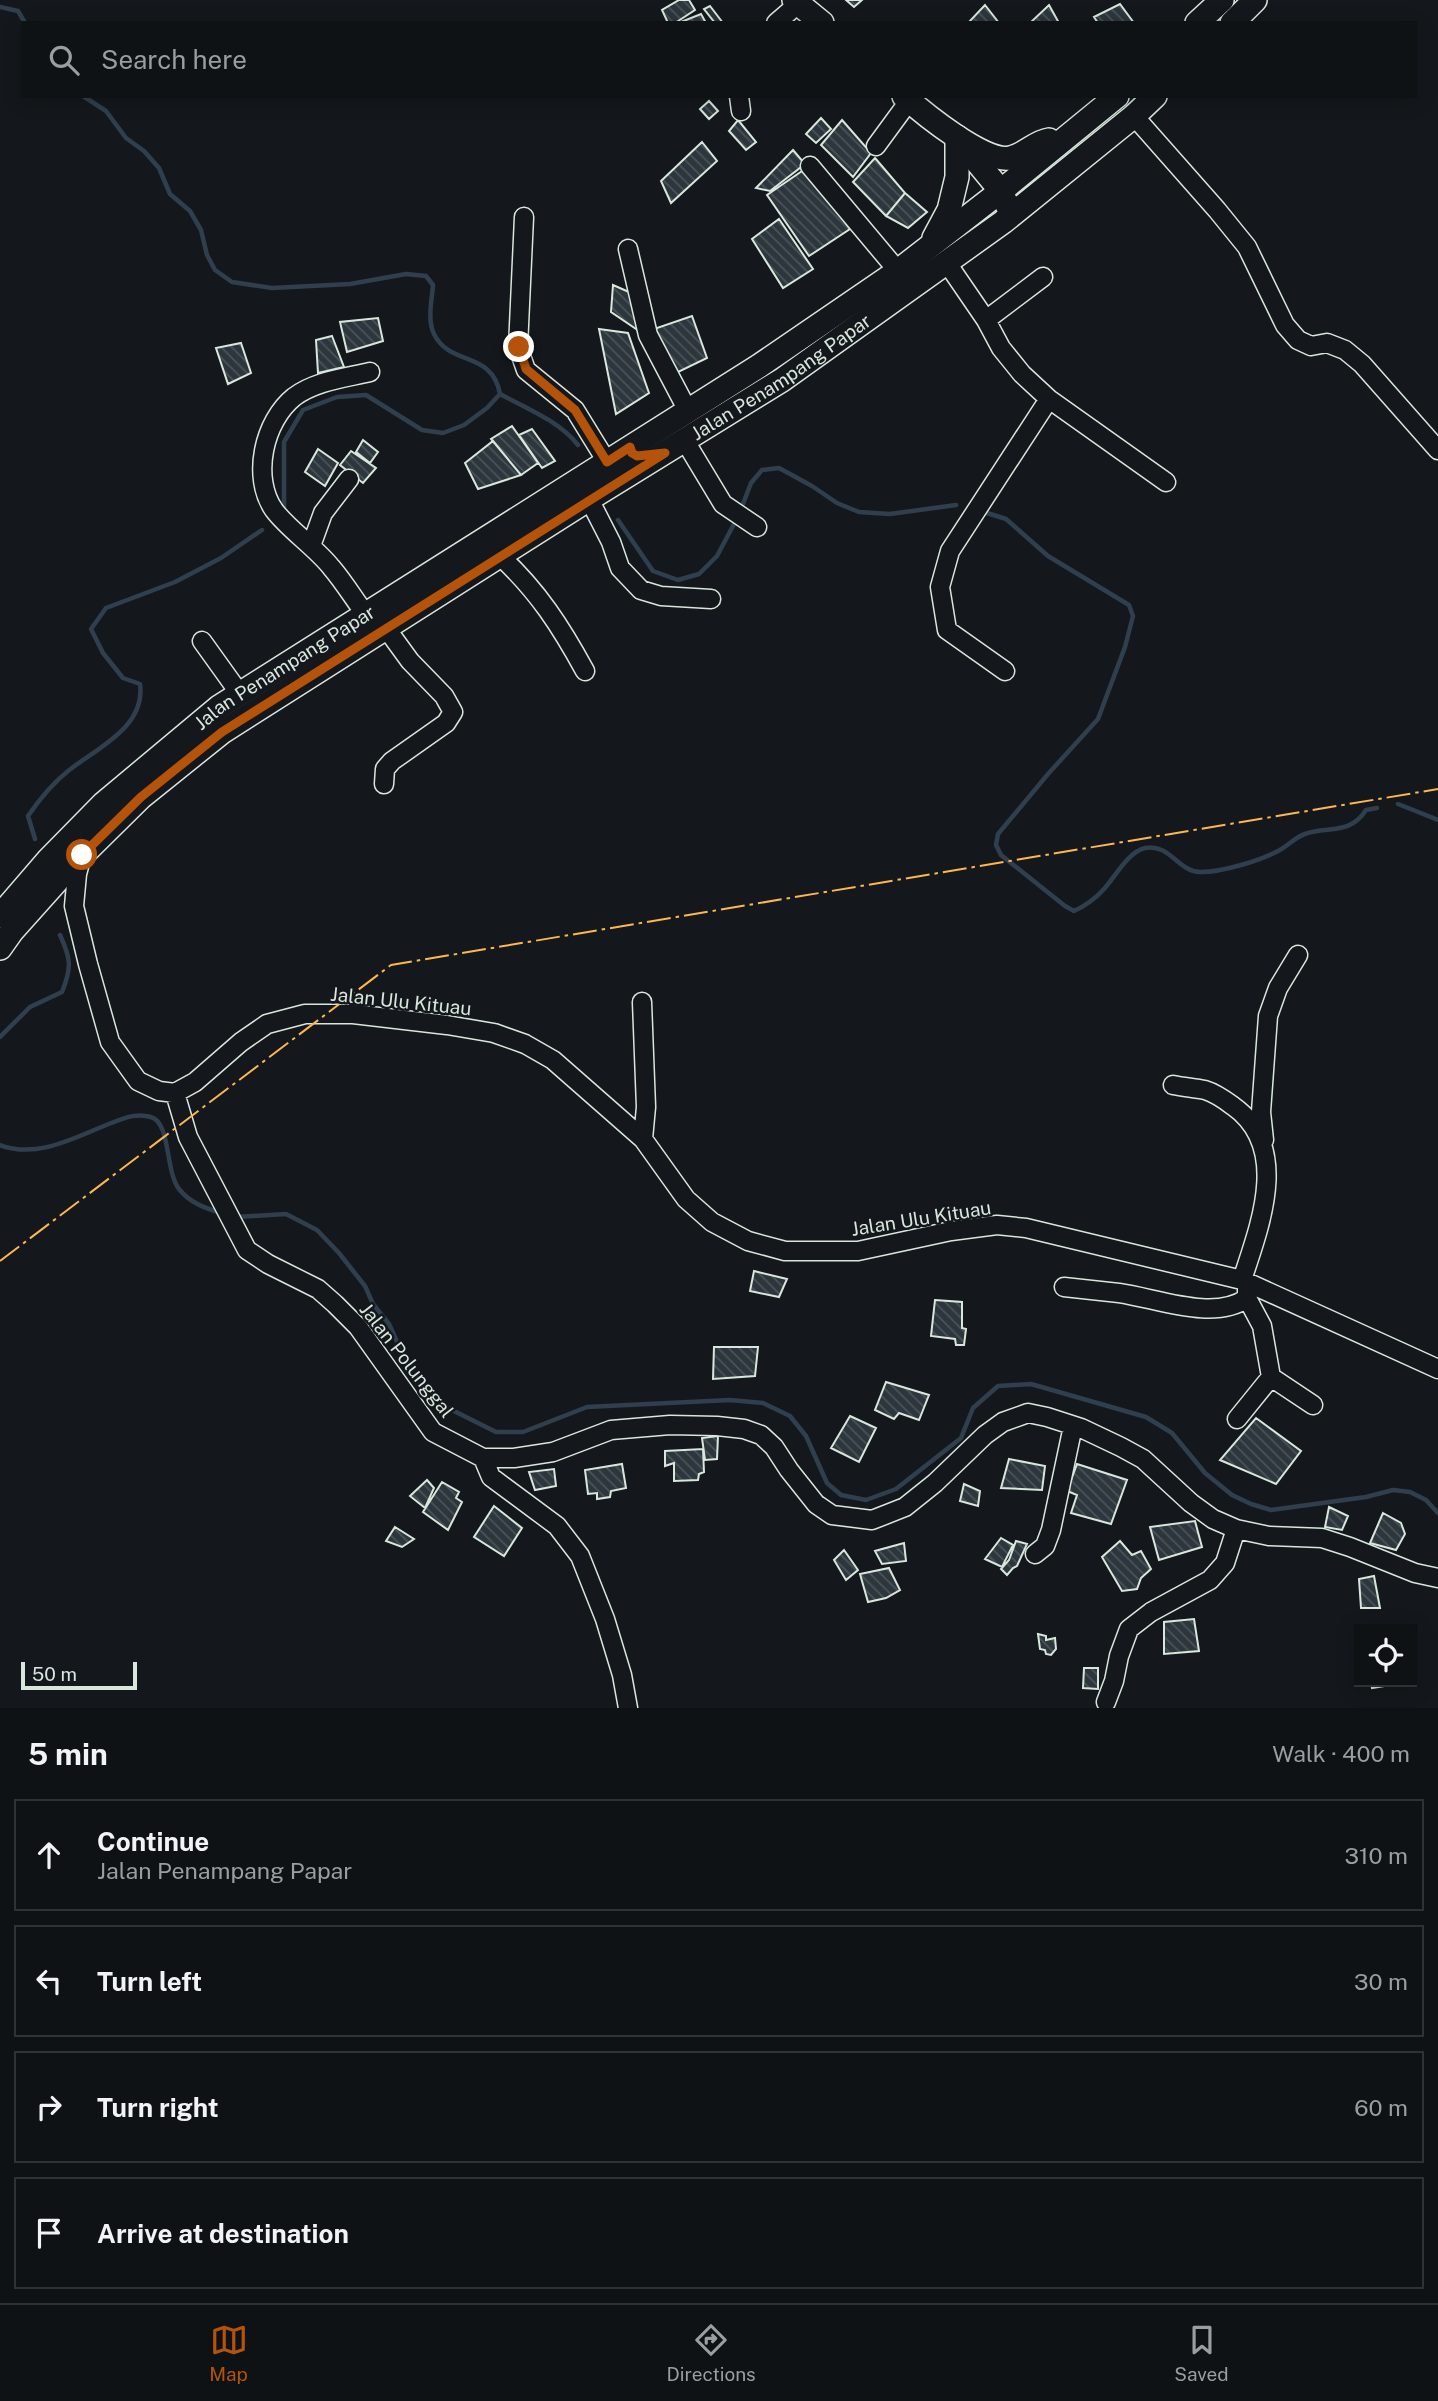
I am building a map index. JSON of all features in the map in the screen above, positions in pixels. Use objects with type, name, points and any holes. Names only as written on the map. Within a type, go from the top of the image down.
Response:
[{"type":"main road","points":[[1199,21],[1222,0]]},
{"type":"main road","points":[[1234,21],[1255,0]]},
{"type":"main road","points":[[796,2],[820,21]]},
{"type":"main road","name":"Jalan Penampang Papar","points":[[0,916],[49,859],[103,804],[219,707],[759,366],[898,271],[1115,98]]},
{"type":"main road","name":"Jalan Penampang Papar","points":[[0,948],[43,896],[141,797],[222,732],[782,380],[1003,222],[1153,98]]},
{"type":"main road","points":[[906,99],[957,137],[984,152],[1007,159],[1024,153],[1043,141],[1069,137]]},
{"type":"main road","points":[[957,137],[1001,191],[1007,205],[1003,222]]},
{"type":"main road","points":[[931,246],[949,210],[955,187],[957,137]]},
{"type":"main road","points":[[630,447],[632,453],[637,456],[665,453]]},
{"type":"street","points":[[778,21],[796,2]]},
{"type":"street","points":[[876,146],[906,99]]},
{"type":"street","points":[[1134,116],[1247,247],[1285,325],[1298,340],[1311,346],[1327,343],[1345,349],[1362,364],[1438,450]]},
{"type":"street","points":[[810,166],[898,271]]},
{"type":"street","points":[[524,217],[519,347],[526,369],[575,410],[607,462]]},
{"type":"street","points":[[628,249],[648,335],[688,411]]},
{"type":"street","points":[[947,263],[986,320],[1001,348],[1023,374],[1049,399],[1166,482]]},
{"type":"street","points":[[986,320],[1043,277]]},
{"type":"street","points":[[366,615],[331,567],[274,509],[263,485],[262,458],[274,422],[293,397],[316,385],[370,372]]},
{"type":"street","points":[[1005,671],[947,630],[940,587],[950,551],[1049,399]]},
{"type":"street","points":[[685,441],[723,504],[757,527]]},
{"type":"street","points":[[311,546],[323,513],[349,478]]},
{"type":"street","points":[[589,499],[611,542],[620,568],[641,590],[661,596],[711,599]]},
{"type":"street","points":[[500,556],[518,573],[557,621],[585,671]]},
{"type":"street","points":[[384,784],[385,769],[391,761],[446,723],[453,712],[444,696],[410,660],[386,628]]},
{"type":"street","points":[[202,640],[240,694]]},
{"type":"street","points":[[82,855],[74,906],[110,1042],[138,1081],[159,1091],[174,1093]]},
{"type":"street","points":[[43,896],[59,894],[74,906]]},
{"type":"street","points":[[1064,1287],[1119,1293],[1172,1304],[1211,1308],[1237,1305],[1245,1287],[1265,1197],[1267,1162],[1261,1112],[1268,1016],[1278,988],[1298,955]]},
{"type":"street","points":[[642,1002],[646,1107],[643,1139]]},
{"type":"street","name":"Jalan Ulu Kituau","points":[[174,1093],[195,1082],[241,1042],[267,1024],[305,1014],[353,1014],[403,1019],[494,1033],[525,1044],[553,1060],[643,1139],[687,1199],[712,1222],[748,1241],[785,1251],[858,1251],[951,1231],[997,1225],[1057,1234],[1245,1287],[1438,1369]]},
{"type":"street","points":[[1173,1085],[1207,1091],[1245,1115],[1257,1130],[1267,1162]]},
{"type":"street","name":"Jalan Polunggal","points":[[174,1093],[188,1137],[247,1250],[268,1264],[318,1289],[358,1327],[433,1432],[483,1458],[514,1458],[553,1452],[611,1430],[670,1425],[744,1429],[761,1435],[774,1447],[816,1504],[832,1515],[872,1520],[905,1507],[935,1483],[985,1434],[1003,1422],[1028,1413],[1073,1426],[1143,1459],[1191,1503],[1213,1519],[1236,1529],[1269,1536],[1322,1538],[1405,1570],[1438,1578]]},
{"type":"street","points":[[1245,1287],[1262,1326],[1271,1377],[1313,1405]]},
{"type":"street","points":[[1237,1419],[1271,1377]]},
{"type":"street","points":[[1035,1554],[1045,1546],[1051,1531],[1073,1426]]},
{"type":"street","points":[[483,1458],[491,1477],[497,1483],[523,1499],[557,1526],[571,1542],[590,1578],[606,1619],[628,1708]]},
{"type":"street","points":[[1105,1702],[1129,1629],[1151,1612],[1210,1580],[1225,1563],[1236,1529]]},
{"type":"building","points":[[679,0],[689,0],[695,10],[678,21],[667,21],[662,10]]},
{"type":"building","points":[[846,0],[862,0],[854,7]]},
{"type":"building","points":[[1120,4],[1133,21],[1097,21],[1094,17]]},
{"type":"building","points":[[985,5],[997,21],[970,21]]},
{"type":"building","points":[[1049,5],[1058,21],[1032,21]]},
{"type":"building","points":[[710,6],[721,21],[713,21],[704,9]]},
{"type":"building","points":[[701,14],[705,21],[684,21]]},
{"type":"building","points":[[709,101],[718,111],[709,119],[700,109]]},
{"type":"building","points":[[821,118],[831,129],[816,143],[806,134]]},
{"type":"building","points":[[738,120],[756,142],[746,150],[729,131]]},
{"type":"building","points":[[842,120],[871,153],[853,177],[821,145]]},
{"type":"building","points":[[702,142],[717,161],[671,203],[661,181]]},
{"type":"building","points":[[793,150],[805,164],[770,191],[756,188]]},
{"type":"building","points":[[875,158],[905,193],[886,216],[853,182]]},
{"type":"building","points":[[805,169],[850,229],[809,256],[767,195]]},
{"type":"building","points":[[905,193],[927,212],[908,228],[886,216]]},
{"type":"building","points":[[779,219],[813,269],[783,288],[752,239]]},
{"type":"building","points":[[613,285],[638,296],[642,333],[611,312]]},
{"type":"building","points":[[692,316],[707,358],[672,375],[651,330]]},
{"type":"building","points":[[378,318],[383,341],[347,352],[340,322]]},
{"type":"building","points":[[599,329],[628,333],[649,393],[616,414]]},
{"type":"building","points":[[332,336],[344,367],[318,373],[316,340]]},
{"type":"building","points":[[241,343],[251,373],[228,384],[216,348]]},
{"type":"building","points":[[512,426],[538,463],[521,475],[491,439]]},
{"type":"building","points":[[532,429],[555,461],[542,468],[519,435]]},
{"type":"building","points":[[363,440],[378,452],[370,463],[356,452]]},
{"type":"building","points":[[493,441],[521,475],[478,489],[465,463]]},
{"type":"building","points":[[318,449],[338,463],[325,486],[305,472]]},
{"type":"building","points":[[351,451],[376,468],[363,483],[340,465]]},
{"type":"building","points":[[754,1271],[787,1279],[779,1297],[750,1291]]},
{"type":"building","points":[[935,1300],[962,1302],[962,1328],[966,1329],[964,1345],[956,1345],[955,1339],[931,1336]]},
{"type":"building","points":[[714,1347],[758,1347],[755,1376],[713,1379]]},
{"type":"building","points":[[886,1382],[929,1395],[919,1420],[899,1413],[894,1419],[875,1410]]},
{"type":"building","points":[[850,1416],[876,1428],[859,1462],[831,1448]]},
{"type":"building","points":[[1256,1418],[1301,1451],[1276,1484],[1220,1460]]},
{"type":"building","points":[[718,1436],[717,1459],[705,1460],[702,1438]]},
{"type":"building","points":[[703,1449],[704,1472],[699,1474],[698,1480],[674,1481],[674,1463],[665,1466],[665,1451]]},
{"type":"building","points":[[1009,1459],[1045,1466],[1042,1490],[1001,1488]]},
{"type":"building","points":[[622,1464],[626,1488],[611,1491],[610,1497],[597,1499],[597,1493],[588,1494],[585,1470]]},
{"type":"building","points":[[1077,1464],[1127,1480],[1111,1524],[1071,1513],[1077,1495],[1067,1491]]},
{"type":"building","points":[[554,1469],[556,1486],[535,1490],[529,1472]]},
{"type":"building","points":[[427,1480],[434,1488],[425,1508],[410,1496]]},
{"type":"building","points":[[442,1482],[459,1492],[456,1498],[462,1502],[448,1530],[423,1512]]},
{"type":"building","points":[[964,1484],[980,1491],[978,1506],[960,1501]]},
{"type":"building","points":[[494,1506],[522,1528],[504,1556],[474,1537]]},
{"type":"building","points":[[1329,1507],[1348,1516],[1342,1530],[1325,1527]]},
{"type":"building","points":[[1383,1513],[1401,1523],[1405,1534],[1396,1550],[1370,1543]]},
{"type":"building","points":[[1195,1521],[1202,1547],[1159,1560],[1150,1527]]},
{"type":"building","points":[[395,1527],[414,1539],[402,1547],[386,1541]]},
{"type":"building","points":[[1001,1538],[1013,1545],[1002,1567],[985,1559]]},
{"type":"building","points":[[1016,1541],[1027,1544],[1017,1566],[1007,1575],[1001,1569],[1009,1560]]},
{"type":"building","points":[[1120,1541],[1132,1555],[1141,1551],[1151,1569],[1141,1578],[1137,1589],[1122,1591],[1102,1557]]},
{"type":"building","points":[[904,1543],[906,1561],[882,1564],[875,1551]]},
{"type":"building","points":[[844,1550],[858,1570],[846,1580],[834,1560]]},
{"type":"building","points":[[889,1568],[900,1590],[886,1598],[868,1602],[860,1574]]},
{"type":"building","points":[[1374,1576],[1380,1608],[1361,1608],[1359,1579]]},
{"type":"building","points":[[1194,1619],[1199,1651],[1164,1654],[1164,1622]]},
{"type":"building","points":[[1038,1634],[1046,1636],[1046,1640],[1055,1638],[1056,1649],[1051,1655],[1040,1649]]},
{"type":"building","points":[[1084,1668],[1098,1668],[1098,1689],[1083,1688]]},
{"type":"waterway","points":[[0,7],[18,11],[24,21]]},
{"type":"waterway","points":[[86,98],[106,111],[126,138],[144,151],[159,168],[170,194],[190,211],[201,230],[207,255],[215,270],[232,282],[272,288],[350,284],[406,274],[426,276],[433,285],[430,316],[434,334],[450,351],[480,364],[496,380],[500,394],[487,408],[464,425],[443,433],[422,430],[366,395],[337,397],[303,410],[284,442],[284,509]]},
{"type":"waterway","points":[[500,394],[552,422],[578,445]]},
{"type":"waterway","points":[[743,504],[751,483],[762,470],[779,468],[837,503],[859,512],[890,514],[956,505]]},
{"type":"waterway","points":[[984,512],[1006,519],[1048,556],[1129,605],[1133,616],[1125,647],[1098,719],[998,834],[996,845],[1001,855],[1065,906],[1074,911],[1090,902],[1133,854],[1145,848],[1161,850],[1193,871],[1219,870],[1270,855],[1305,834],[1346,826],[1360,818],[1366,810],[1377,808]]},
{"type":"waterway","points":[[618,520],[653,571],[678,580],[699,574],[717,556],[734,524]]},
{"type":"waterway","points":[[35,839],[28,816],[62,776],[105,745],[128,724],[140,699],[140,684],[123,678],[103,653],[91,629],[106,608],[175,582],[221,558],[262,530]]},
{"type":"waterway","points":[[1398,804],[1438,820]]},
{"type":"waterway","points":[[0,1037],[30,1007],[62,992],[69,963],[60,935]]},
{"type":"waterway","points":[[0,1145],[29,1150],[44,1148],[128,1117],[151,1117],[162,1128],[179,1189],[193,1201],[221,1213]]},
{"type":"waterway","points":[[236,1217],[286,1214],[317,1230],[365,1286],[373,1304],[389,1324],[403,1355],[436,1402],[496,1432],[523,1432],[587,1407],[730,1400],[763,1403],[790,1416],[806,1436],[827,1483],[841,1495],[866,1500],[896,1489],[961,1438],[973,1408],[998,1386],[1031,1384],[1146,1417],[1172,1433],[1205,1473],[1232,1495],[1251,1504],[1271,1510],[1366,1497],[1393,1490],[1410,1492],[1426,1500],[1438,1513]]},
{"type":"power","points":[[0,1261],[391,965],[1438,789]]},
{"type":"route","points":[[82,855],[141,797],[222,732],[665,453],[637,456],[632,453],[630,447],[607,462],[575,410],[526,369],[519,347]]}]
